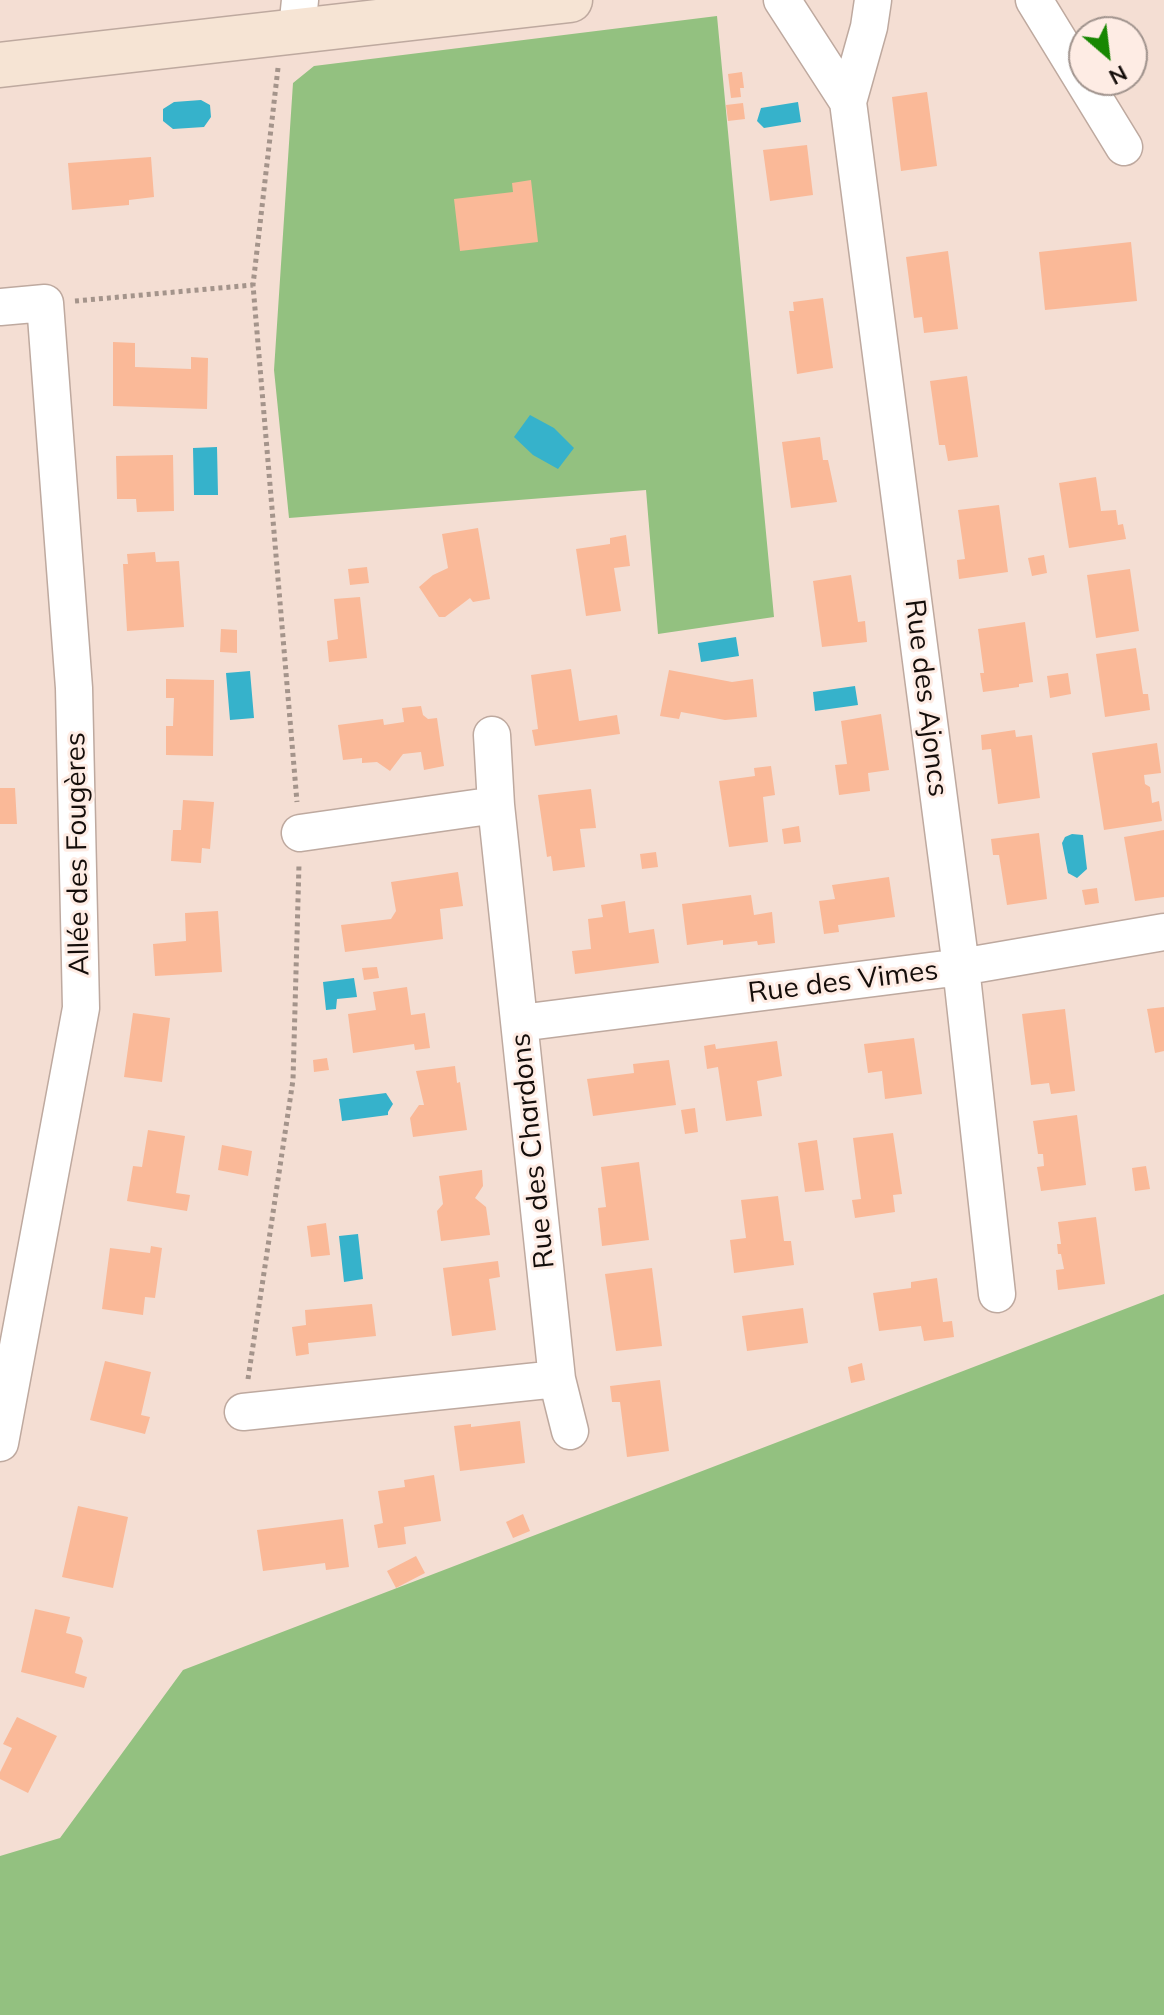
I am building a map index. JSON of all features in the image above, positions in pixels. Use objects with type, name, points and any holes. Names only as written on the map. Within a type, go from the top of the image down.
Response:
[{"type":"main road","points":[[0,65],[298,15],[570,0]]},
{"type":"street","name":"Rue des Ajoncs","points":[[782,0],[848,102]]},
{"type":"street","name":"Rue des Ajoncs","points":[[873,0],[869,27],[848,102],[961,967],[997,1294]]},
{"type":"street","points":[[1034,0],[1124,147]]},
{"type":"street","points":[[0,307],[45,303]]},
{"type":"street","name":"Allée des Fougères","points":[[0,1443],[15,1268],[81,1008],[74,688],[45,303]]},
{"type":"street","name":"Rue des Chardons","points":[[492,735],[496,805],[557,1379],[570,1431]]},
{"type":"street","points":[[300,833],[496,805]]},
{"type":"street","name":"Rue des Vimes","points":[[520,1023],[961,967],[1164,932]]},
{"type":"street","points":[[243,1412],[557,1379]]},
{"type":"path","points":[[243,1412],[293,1080],[300,833],[253,285],[278,66],[298,15]]},
{"type":"path","points":[[45,303],[253,285]]},
{"type":"green space","points":[[717,16],[774,617],[658,634],[646,490],[289,518],[274,370],[293,83],[314,66]]},
{"type":"green space","points":[[1164,1294],[1164,2015],[0,2015],[0,1856],[60,1838],[183,1670]]},
{"type":"water","points":[[201,100],[210,105],[211,117],[204,127],[173,129],[163,121],[163,109],[174,102]]},
{"type":"water","points":[[798,102],[801,122],[764,128],[757,121],[761,108]]},
{"type":"water","points":[[530,415],[554,428],[574,448],[558,469],[533,455],[514,437]]},
{"type":"water","points":[[217,447],[218,495],[194,495],[193,448]]},
{"type":"water","points":[[736,637],[739,656],[701,662],[698,643]]},
{"type":"water","points":[[250,671],[254,718],[230,720],[226,673]]},
{"type":"water","points":[[855,686],[858,705],[815,711],[813,692]]},
{"type":"water","points":[[1083,835],[1087,869],[1077,878],[1068,873],[1062,843],[1065,837]]},
{"type":"water","points":[[354,978],[357,997],[337,999],[336,1009],[326,1010],[323,982]]},
{"type":"water","points":[[386,1093],[393,1104],[388,1115],[342,1121],[339,1099]]},
{"type":"water","points":[[358,1234],[363,1279],[344,1282],[339,1236]]},
{"type":"building","points":[[742,72],[744,88],[740,88],[741,97],[731,98],[728,74]]},
{"type":"building","points":[[927,92],[937,166],[901,171],[892,97]]},
{"type":"building","points":[[743,103],[745,119],[728,121],[726,105]]},
{"type":"building","points":[[807,145],[813,195],[770,201],[763,150]]},
{"type":"building","points":[[151,157],[154,197],[129,200],[129,205],[72,210],[68,163]]},
{"type":"building","points":[[531,180],[538,242],[460,251],[454,199],[513,192],[512,183]]},
{"type":"building","points":[[1131,242],[1137,301],[1045,310],[1039,252]]},
{"type":"building","points":[[948,251],[958,329],[924,333],[922,317],[914,318],[906,257]]},
{"type":"building","points":[[823,298],[833,368],[797,374],[789,311],[794,311],[793,302]]},
{"type":"building","points":[[113,342],[135,343],[135,367],[191,369],[191,357],[208,358],[207,409],[113,406]]},
{"type":"building","points":[[967,376],[978,457],[948,461],[945,445],[939,445],[930,381]]},
{"type":"building","points":[[820,437],[823,460],[828,460],[837,502],[791,508],[782,442]]},
{"type":"building","points":[[173,455],[174,511],[137,512],[136,499],[117,499],[116,456]]},
{"type":"building","points":[[1096,477],[1101,511],[1116,510],[1118,525],[1123,524],[1126,539],[1069,548],[1059,483]]},
{"type":"building","points":[[999,505],[1008,572],[959,579],[957,560],[965,559],[958,510]]},
{"type":"building","points":[[478,528],[490,599],[473,602],[470,598],[445,617],[439,617],[419,587],[448,568],[442,534]]},
{"type":"building","points":[[626,535],[630,566],[614,568],[621,611],[586,616],[576,549],[610,544],[610,538]]},
{"type":"building","points":[[155,552],[156,562],[179,561],[184,627],[127,631],[123,564],[128,564],[127,554]]},
{"type":"building","points":[[1044,555],[1047,573],[1032,576],[1028,558]]},
{"type":"building","points":[[367,567],[369,583],[350,585],[348,569]]},
{"type":"building","points":[[1130,569],[1139,631],[1096,638],[1087,575]]},
{"type":"building","points":[[851,575],[858,622],[865,621],[867,642],[822,647],[813,581]]},
{"type":"building","points":[[360,597],[367,658],[329,662],[327,641],[338,639],[334,599]]},
{"type":"building","points":[[1025,622],[1033,682],[983,692],[980,673],[984,673],[978,629]]},
{"type":"building","points":[[221,629],[237,630],[237,653],[220,652]]},
{"type":"building","points":[[1136,648],[1143,694],[1148,694],[1150,710],[1105,717],[1096,654]]},
{"type":"building","points":[[571,669],[579,721],[617,715],[620,734],[535,746],[532,730],[538,729],[531,675]]},
{"type":"building","points":[[669,670],[732,682],[753,679],[757,717],[725,720],[681,712],[679,719],[660,716]]},
{"type":"building","points":[[1068,673],[1071,694],[1050,698],[1047,676]]},
{"type":"building","points":[[166,679],[214,680],[213,756],[166,755],[166,726],[173,726],[174,698],[166,698]]},
{"type":"building","points":[[421,706],[423,715],[428,719],[437,718],[444,766],[424,770],[421,752],[403,754],[390,771],[377,762],[362,763],[362,758],[343,760],[338,725],[383,719],[384,725],[404,722],[402,708]]},
{"type":"building","points":[[881,714],[889,770],[868,773],[870,791],[839,795],[835,765],[847,764],[841,721]]},
{"type":"building","points":[[1015,730],[1016,737],[1032,735],[1040,798],[998,804],[991,749],[982,750],[981,735]]},
{"type":"building","points":[[1157,743],[1161,773],[1144,775],[1145,784],[1150,787],[1152,803],[1159,801],[1162,821],[1104,830],[1092,753]]},
{"type":"building","points":[[771,766],[775,795],[763,797],[768,842],[729,847],[719,781],[755,776],[754,768]]},
{"type":"building","points":[[0,788],[15,788],[17,824],[0,824]]},
{"type":"building","points":[[591,789],[596,828],[580,829],[585,867],[553,871],[551,856],[547,857],[538,795]]},
{"type":"building","points":[[183,800],[214,802],[210,849],[202,848],[201,863],[171,861],[173,830],[181,830]]},
{"type":"building","points":[[799,826],[801,842],[784,844],[782,829]]},
{"type":"building","points":[[1164,830],[1164,897],[1135,901],[1124,837]]},
{"type":"building","points":[[1039,833],[1047,899],[1007,905],[999,855],[993,855],[991,839]]},
{"type":"building","points":[[656,852],[658,867],[642,869],[640,854]]},
{"type":"building","points":[[458,872],[463,906],[440,909],[443,939],[345,952],[341,925],[391,919],[396,911],[391,882]]},
{"type":"building","points":[[889,877],[895,917],[838,925],[839,932],[824,934],[819,901],[835,899],[832,885]]},
{"type":"building","points":[[1097,888],[1099,903],[1085,905],[1082,890]]},
{"type":"building","points":[[751,895],[754,915],[772,912],[775,943],[758,945],[757,941],[723,945],[723,940],[687,945],[682,904]]},
{"type":"building","points":[[625,901],[629,933],[654,929],[659,963],[575,974],[572,951],[591,949],[588,919],[603,917],[601,905]]},
{"type":"building","points":[[218,911],[222,972],[155,976],[153,944],[186,941],[185,913]]},
{"type":"building","points":[[377,967],[379,978],[364,980],[362,968]]},
{"type":"building","points":[[407,987],[411,1015],[425,1013],[430,1048],[415,1050],[414,1044],[353,1053],[348,1014],[376,1010],[373,992]]},
{"type":"building","points":[[1164,1007],[1164,1051],[1155,1053],[1147,1009]]},
{"type":"building","points":[[1065,1009],[1075,1091],[1051,1094],[1049,1083],[1031,1085],[1022,1014]]},
{"type":"building","points":[[133,1013],[170,1018],[162,1082],[124,1077]]},
{"type":"building","points":[[914,1038],[922,1094],[885,1099],[882,1071],[868,1073],[864,1044]]},
{"type":"building","points":[[777,1041],[782,1076],[757,1081],[762,1116],[726,1121],[718,1067],[707,1069],[704,1046],[715,1044],[716,1049]]},
{"type":"building","points":[[327,1058],[329,1070],[314,1072],[313,1060]]},
{"type":"building","points":[[669,1060],[676,1105],[593,1116],[587,1079],[634,1073],[633,1064]]},
{"type":"building","points":[[455,1066],[467,1130],[413,1137],[410,1118],[419,1105],[424,1105],[416,1071]]},
{"type":"building","points":[[695,1108],[698,1132],[685,1134],[681,1110]]},
{"type":"building","points":[[1077,1115],[1086,1185],[1041,1191],[1037,1167],[1044,1166],[1043,1154],[1038,1154],[1033,1121]]},
{"type":"building","points":[[148,1130],[185,1136],[176,1193],[190,1195],[187,1211],[127,1201],[133,1166],[142,1167]]},
{"type":"building","points":[[893,1133],[902,1194],[893,1195],[895,1212],[855,1218],[852,1200],[861,1199],[853,1138]]},
{"type":"building","points":[[817,1140],[824,1190],[805,1192],[798,1143]]},
{"type":"building","points":[[222,1145],[252,1151],[248,1176],[218,1170]]},
{"type":"building","points":[[639,1162],[649,1240],[602,1246],[598,1208],[606,1207],[601,1167]]},
{"type":"building","points":[[1146,1166],[1150,1189],[1135,1191],[1132,1168]]},
{"type":"building","points":[[482,1170],[483,1186],[475,1198],[486,1207],[490,1235],[441,1241],[437,1211],[443,1204],[439,1176]]},
{"type":"building","points":[[778,1196],[784,1241],[791,1241],[794,1265],[734,1273],[730,1240],[746,1238],[741,1200]]},
{"type":"building","points":[[1096,1217],[1105,1284],[1058,1290],[1056,1270],[1064,1269],[1061,1254],[1058,1254],[1057,1244],[1061,1244],[1058,1222]]},
{"type":"building","points":[[326,1223],[330,1255],[311,1257],[307,1226]]},
{"type":"building","points":[[151,1246],[162,1248],[155,1298],[145,1297],[143,1315],[102,1309],[110,1248],[150,1253]]},
{"type":"building","points":[[498,1261],[500,1277],[489,1279],[496,1330],[452,1336],[443,1268]]},
{"type":"building","points":[[652,1268],[662,1346],[616,1351],[605,1274]]},
{"type":"building","points":[[937,1278],[943,1322],[952,1321],[954,1337],[924,1341],[921,1326],[879,1331],[873,1293],[911,1288],[911,1282]]},
{"type":"building","points":[[372,1304],[376,1336],[308,1343],[309,1354],[296,1356],[292,1327],[306,1325],[305,1310]]},
{"type":"building","points":[[803,1308],[808,1343],[747,1351],[742,1316]]},
{"type":"building","points":[[105,1361],[151,1372],[141,1415],[150,1417],[145,1434],[90,1420]]},
{"type":"building","points":[[862,1363],[865,1380],[851,1383],[848,1367]]},
{"type":"building","points":[[660,1380],[669,1451],[627,1457],[620,1402],[612,1402],[610,1386]]},
{"type":"building","points":[[520,1421],[525,1463],[460,1471],[454,1426]]},
{"type":"building","points":[[434,1475],[441,1521],[404,1527],[406,1544],[378,1548],[374,1525],[383,1523],[378,1491],[405,1487],[404,1480]]},
{"type":"building","points":[[78,1506],[128,1517],[113,1588],[62,1577]]},
{"type":"building","points":[[523,1514],[530,1531],[513,1538],[506,1522]]},
{"type":"building","points":[[343,1519],[349,1567],[326,1570],[325,1563],[263,1571],[257,1530]]},
{"type":"building","points":[[416,1556],[425,1573],[396,1588],[387,1571]]},
{"type":"building","points":[[35,1609],[70,1617],[66,1633],[81,1637],[83,1641],[75,1673],[87,1677],[84,1688],[21,1672]]},
{"type":"building","points":[[17,1717],[57,1736],[28,1793],[0,1779],[0,1772],[12,1748],[3,1744]]}]
